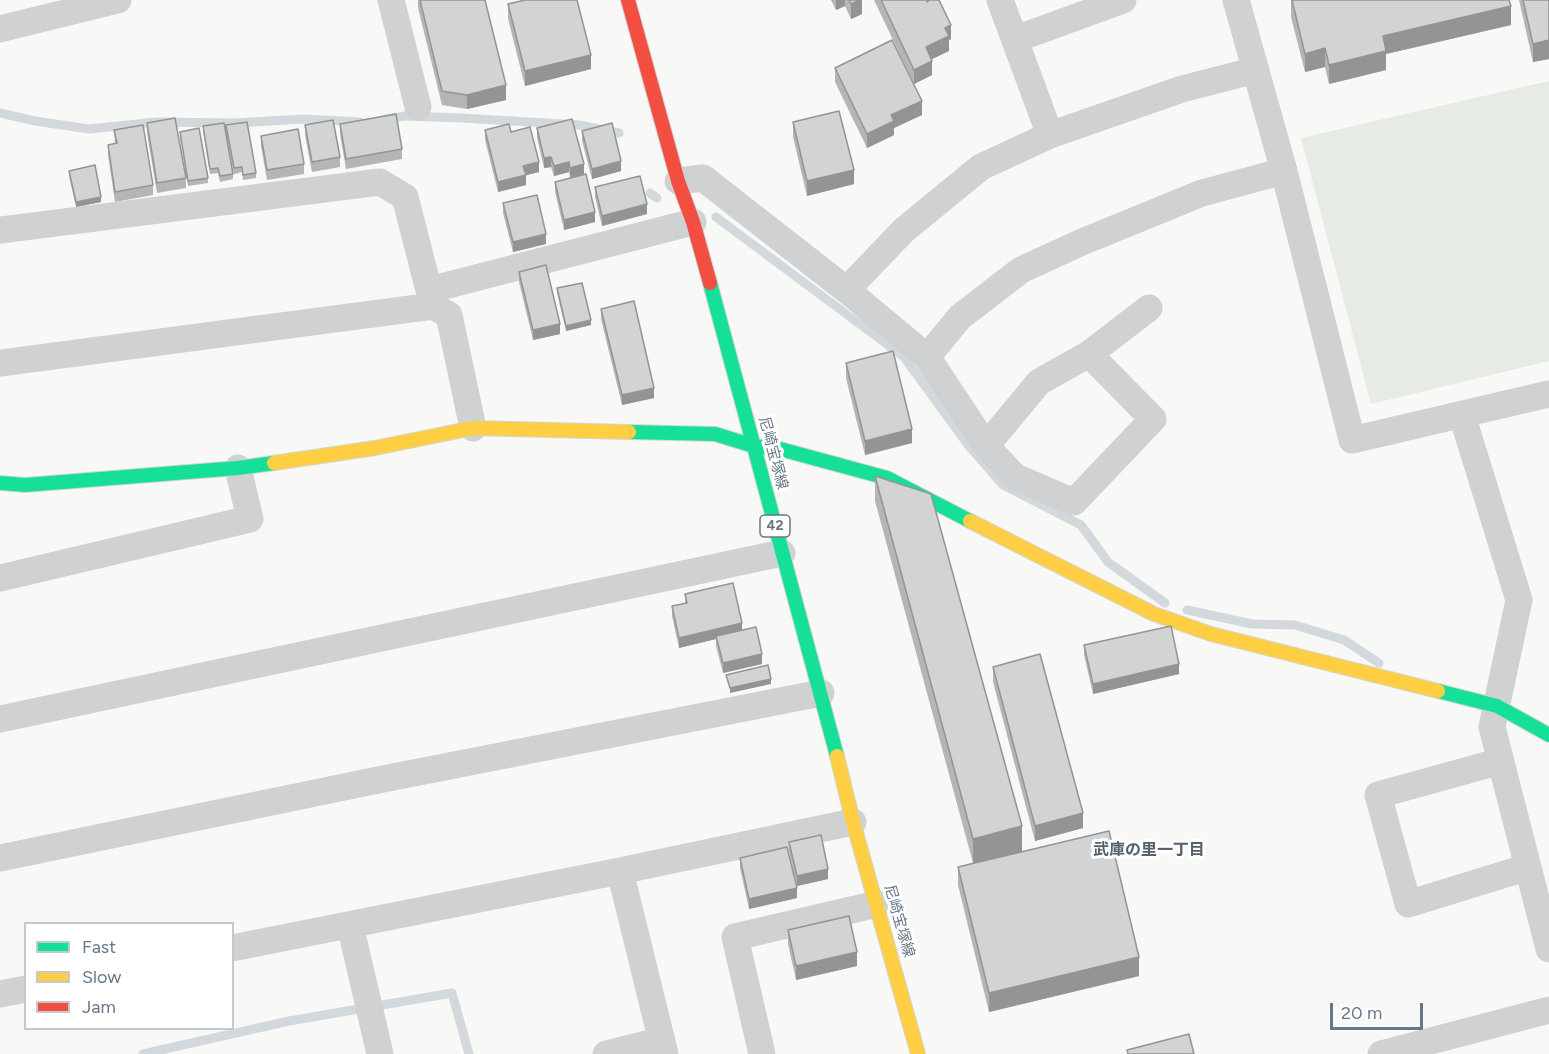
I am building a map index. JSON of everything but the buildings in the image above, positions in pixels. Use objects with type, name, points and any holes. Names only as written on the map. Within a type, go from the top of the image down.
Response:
[{"type":"street","points":[[0,29],[118,0]]},
{"type":"street","points":[[391,0],[418,107]]},
{"type":"street","name":"尼崎宝塚線","points":[[628,0],[678,181],[693,222],[918,1054]]},
{"type":"street","points":[[1000,0],[1050,135]]},
{"type":"street","points":[[1016,39],[1124,0]]},
{"type":"street","points":[[1236,0],[1284,171],[1352,440],[1549,394]]},
{"type":"street","points":[[849,292],[857,279],[904,230],[981,167],[1050,135],[1182,89],[1256,70]]},
{"type":"street","points":[[927,357],[960,317],[1021,270],[1082,242],[1202,193],[1284,171]]},
{"type":"street","points":[[678,181],[703,178],[849,292],[927,357],[986,446],[1016,477],[1074,502],[1153,418],[1089,354]]},
{"type":"street","points":[[0,230],[380,182],[405,197],[431,298],[449,315],[472,428]]},
{"type":"street","points":[[0,363],[431,298],[693,222]]},
{"type":"street","points":[[986,446],[1039,382],[1089,354],[1149,308]]},
{"type":"street","points":[[1462,415],[1519,600],[1492,727],[1549,949]]},
{"type":"street","points":[[0,483],[25,485],[238,468],[375,448],[472,428],[715,434],[754,446],[780,449],[887,478],[1154,614],[1212,634],[1497,706],[1549,735]]},
{"type":"street","points":[[0,578],[250,519],[238,468]]},
{"type":"street","points":[[0,719],[782,553]]},
{"type":"street","points":[[0,858],[378,780],[821,693]]},
{"type":"street","points":[[1501,761],[1378,795],[1408,903],[1528,867]]},
{"type":"street","points":[[234,948],[854,822]]},
{"type":"street","points":[[606,1054],[664,1047],[620,871]]},
{"type":"street","points":[[762,1054],[735,937],[877,904]]},
{"type":"street","points":[[350,925],[380,1054]]},
{"type":"street","points":[[0,994],[24,989]]},
{"type":"street","points":[[1380,1054],[1549,1010]]},
{"type":"shaded area","points":[[1549,81],[1549,361],[1371,404],[1301,138]]},
{"type":"waterway","points":[[0,113],[89,129],[157,122],[234,123],[304,119],[360,122]]},
{"type":"waterway","points":[[386,119],[405,116],[579,125],[619,133]]},
{"type":"waterway","points":[[650,193],[657,198]]},
{"type":"waterway","points":[[716,217],[904,357],[969,446],[1003,485],[1081,525],[1108,562],[1165,603]]},
{"type":"waterway","points":[[1187,610],[1252,624],[1295,625],[1344,640],[1379,663]]},
{"type":"waterway","points":[[143,1054],[289,1021],[452,993],[469,1054]]},
{"type":"traffic: fast","points":[[710,283],[837,756]]},
{"type":"traffic: fast","points":[[629,432],[715,434],[754,446],[780,449],[887,478],[970,521]]},
{"type":"traffic: fast","points":[[0,483],[25,485],[238,468],[274,463]]},
{"type":"traffic: fast","points":[[1438,691],[1497,706],[1549,735]]},
{"type":"traffic: slow","points":[[274,463],[375,448],[473,428],[629,432]]},
{"type":"traffic: slow","points":[[970,521],[1154,614],[1211,634],[1438,691]]},
{"type":"traffic: slow","points":[[837,756],[853,822],[918,1054]]},
{"type":"traffic: jam","points":[[628,0],[678,181],[693,222],[710,283]]},
{"type":"district","name":"武庫の里一丁目","points":[[1149,850]]}]
